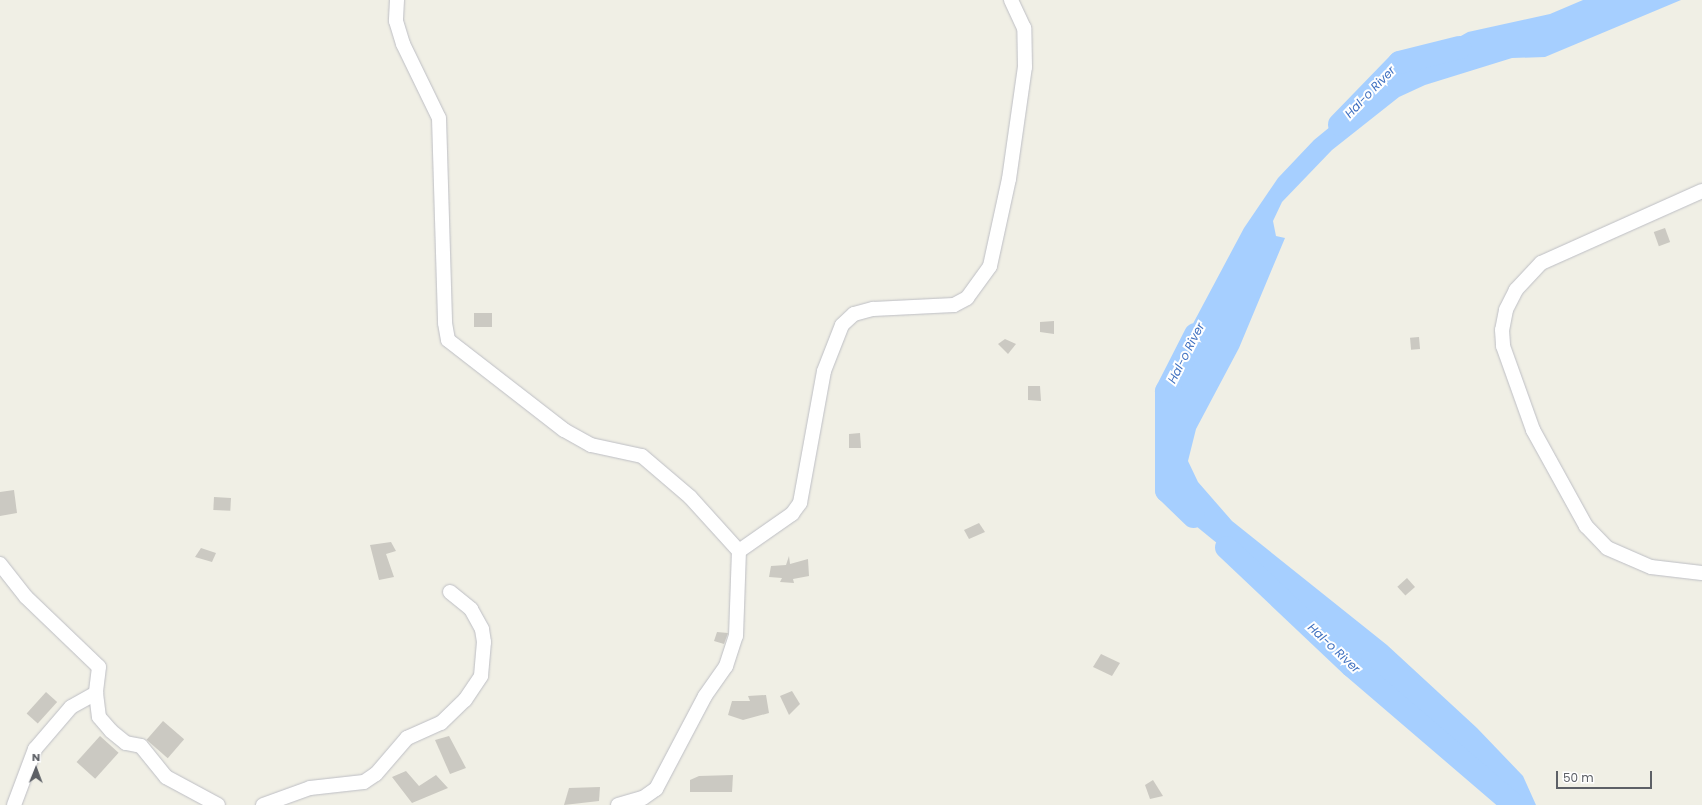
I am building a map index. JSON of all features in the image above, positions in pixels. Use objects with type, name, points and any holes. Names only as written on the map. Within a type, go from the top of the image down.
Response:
[{"type":"street","points":[[397,0],[396,21],[403,44],[440,118],[444,323],[448,340],[564,430],[591,444],[642,456],[690,497],[739,551],[732,651],[649,801],[618,805]]},
{"type":"street","points":[[739,551],[792,514],[800,503],[824,371],[842,325],[854,314],[873,309],[954,305],[967,298],[990,266],[1009,179],[1025,67],[1024,28],[1011,0]]},
{"type":"street","points":[[1702,191],[1541,263],[1516,290],[1506,310],[1502,330],[1503,346],[1533,430],[1586,526],[1607,548],[1651,567],[1702,573]]},
{"type":"street","points":[[0,564],[26,597],[99,667],[96,693],[99,717],[111,731],[126,743],[140,746],[166,777],[218,805]]},
{"type":"street","points":[[263,805],[310,788],[364,782],[376,774],[407,738],[441,723],[465,700],[481,676],[484,642],[482,629],[471,609],[450,592]]},
{"type":"street","points":[[14,805],[36,749],[71,707],[96,693]]},
{"type":"water","points":[[1583,0],[1681,0],[1545,57],[1512,58],[1425,85],[1399,97],[1332,150],[1282,202],[1273,221],[1276,236],[1285,238],[1239,348],[1196,429],[1188,461],[1198,482],[1232,521],[1387,645],[1477,728],[1523,776],[1536,805],[1503,805],[1475,765],[1358,658],[1180,513],[1161,479],[1158,458],[1188,333],[1244,228],[1278,178],[1314,140],[1397,72],[1468,32],[1550,14]]},
{"type":"building","points":[[1665,228],[1670,242],[1659,246],[1654,232]]},
{"type":"building","points":[[474,313],[492,313],[492,327],[474,327]]},
{"type":"building","points":[[1054,321],[1054,334],[1040,332],[1040,322]]},
{"type":"building","points":[[1419,337],[1420,349],[1411,350],[1410,338]]},
{"type":"building","points":[[1005,339],[1016,344],[1008,354],[998,344]]},
{"type":"building","points":[[1028,386],[1040,386],[1041,401],[1028,400]]},
{"type":"building","points":[[860,433],[861,448],[849,448],[849,434]]},
{"type":"building","points":[[14,490],[17,513],[0,516],[0,492]]},
{"type":"building","points":[[214,497],[231,498],[230,511],[213,510]]},
{"type":"building","points":[[979,523],[985,532],[969,539],[964,530]]},
{"type":"building","points":[[391,542],[396,551],[386,554],[394,577],[379,580],[370,545]]},
{"type":"building","points":[[201,548],[216,553],[212,562],[195,557]]},
{"type":"building","points":[[789,556],[790,564],[808,559],[809,576],[793,579],[794,583],[780,582],[782,578],[769,577],[771,566],[786,565]]},
{"type":"building","points":[[1407,578],[1415,587],[1405,596],[1397,587]]},
{"type":"building","points":[[717,632],[728,633],[724,644],[714,641]]},
{"type":"building","points":[[1101,654],[1120,663],[1112,676],[1093,667]]},
{"type":"building","points":[[792,691],[800,704],[789,715],[780,696]]},
{"type":"building","points":[[46,692],[57,702],[38,724],[27,714]]},
{"type":"building","points":[[766,695],[769,713],[743,720],[728,715],[732,701],[750,701],[748,696]]},
{"type":"building","points":[[163,721],[184,739],[168,758],[147,740]]},
{"type":"building","points":[[100,736],[119,753],[95,779],[77,762]]},
{"type":"building","points":[[449,736],[466,768],[450,774],[435,740]]},
{"type":"building","points":[[406,771],[419,786],[436,775],[448,788],[412,803],[392,777]]},
{"type":"building","points":[[733,775],[732,792],[690,792],[690,780],[699,776]]},
{"type":"building","points":[[1153,780],[1163,796],[1150,799],[1145,785]]},
{"type":"building","points":[[600,787],[599,801],[564,805],[569,788]]},
{"type":"waterway","name":"Hal-o River","points":[[1339,124],[1399,62],[1459,47]]},
{"type":"waterway","name":"Hal-o River","points":[[1193,516],[1166,490],[1166,391],[1195,334]]},
{"type":"waterway","name":"Hal-o River","points":[[1226,547],[1352,666],[1514,805]]}]
